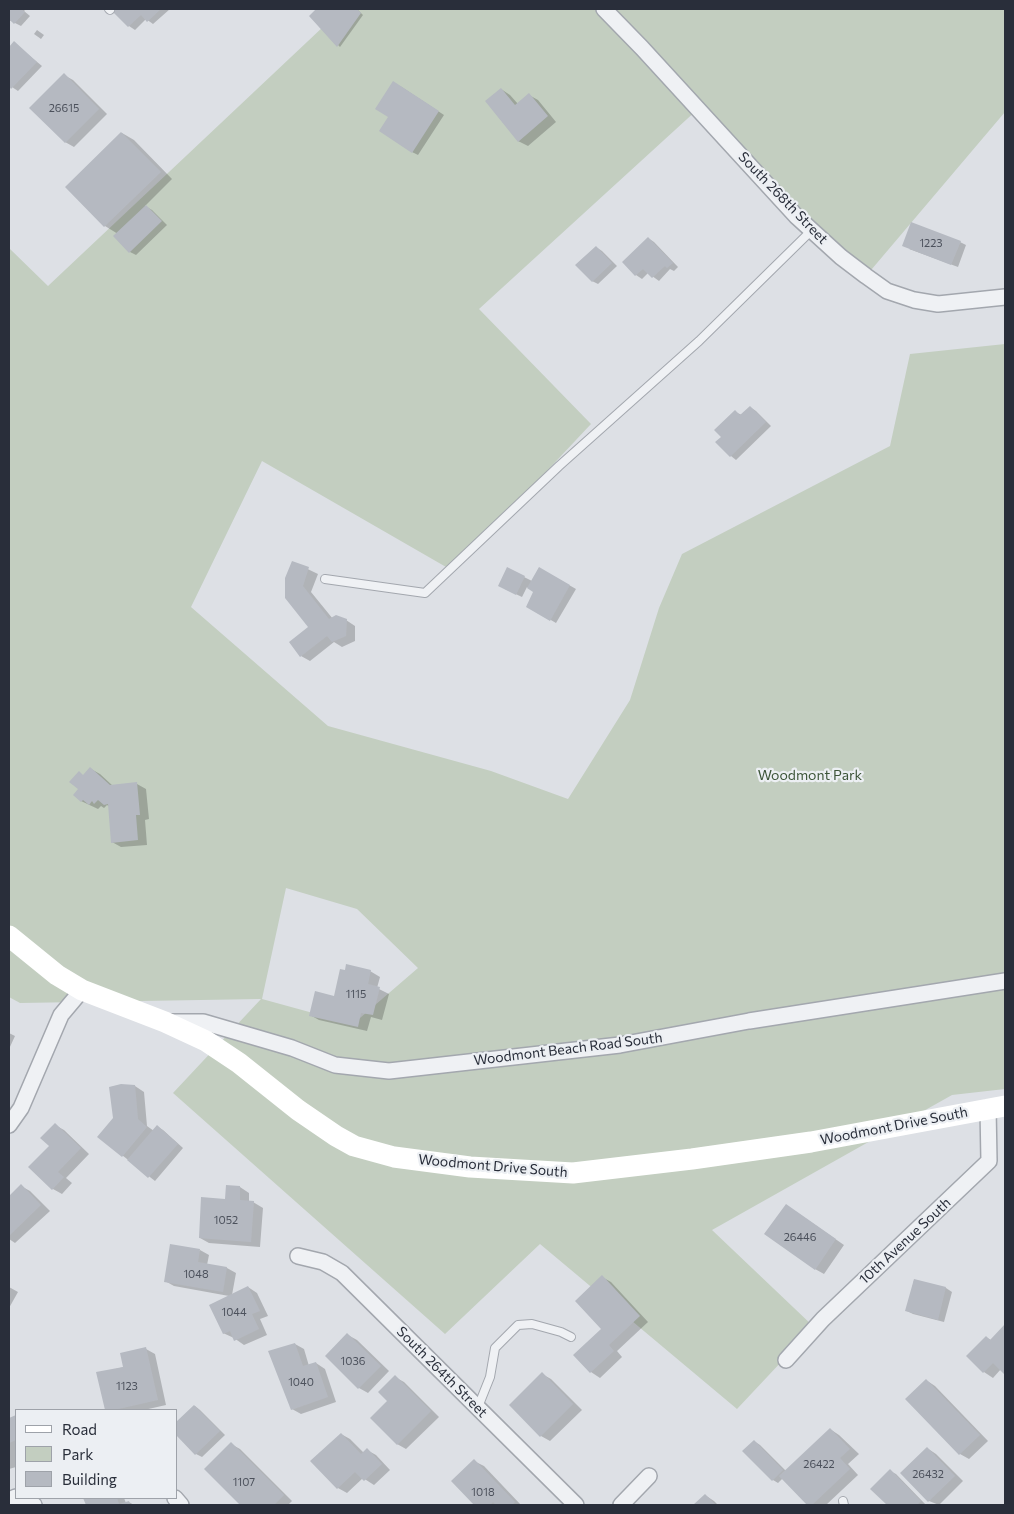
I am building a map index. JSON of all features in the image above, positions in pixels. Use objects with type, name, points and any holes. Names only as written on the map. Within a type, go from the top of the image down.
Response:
[{"type":"main road","name":"Woodmont Drive South","points":[[9,936],[57,975],[82,990],[165,1022],[206,1041],[239,1063],[313,1121],[336,1136],[354,1146],[394,1157],[470,1167],[573,1173],[811,1142],[997,1107]]},
{"type":"street","name":"South 268th Street","points":[[604,9],[796,216],[841,257],[866,276],[887,290],[914,300],[938,304],[1005,297]]},
{"type":"street","name":"Woodmont Beach Road South","points":[[165,1022],[203,1022],[292,1048],[335,1066],[389,1071],[620,1045],[749,1021],[1005,981]]},
{"type":"street","points":[[9,1125],[21,1108],[61,1015],[82,990]]},
{"type":"street","name":"10th Avenue South","points":[[786,1360],[823,1319],[989,1162],[997,1107]]},
{"type":"street","name":"South 264th Street","points":[[298,1256],[323,1262],[342,1274],[576,1505]]},
{"type":"street","points":[[621,1505],[649,1476]]},
{"type":"lane","points":[[324,579],[425,593],[560,466],[699,341],[812,230]]},
{"type":"lane","points":[[478,1407],[490,1378],[495,1348],[518,1326],[532,1324],[571,1336]]},
{"type":"green space","name":"Woodmont Park","points":[[342,9],[1005,9],[1005,112],[866,276],[698,109],[479,309],[591,424],[453,571],[262,461],[191,607],[328,726],[491,771],[568,799],[630,700],[659,608],[682,554],[890,446],[910,354],[1005,344],[1005,1089],[952,1095],[712,1230],[814,1327],[737,1409],[540,1244],[445,1334],[173,1093],[261,999],[20,1003],[9,997],[9,248],[48,286]],"holes":[[[286,888],[357,909],[418,968],[353,1024],[262,999]]]},
{"type":"building","points":[[9,9],[21,9],[25,12],[14,24],[9,19]]},
{"type":"building","points":[[116,9],[161,9],[147,22],[141,15],[128,27],[113,12]]},
{"type":"building","points":[[316,9],[357,9],[361,13],[337,47],[309,16]]},
{"type":"building","points":[[14,41],[37,62],[11,89],[9,86],[9,47]]},
{"type":"building","points":[[64,73],[99,109],[65,143],[29,108]]},
{"type":"building","points":[[393,81],[439,111],[412,153],[379,131],[388,117],[375,109]]},
{"type":"building","points":[[501,88],[515,105],[529,93],[548,116],[518,142],[485,101]]},
{"type":"building","points":[[121,132],[161,172],[104,227],[65,187]]},
{"type":"building","points":[[146,205],[162,221],[129,253],[113,236]]},
{"type":"building","points":[[911,222],[961,241],[951,265],[902,246]]},
{"type":"building","points":[[648,237],[673,263],[667,268],[665,266],[652,278],[643,269],[635,276],[622,262]]},
{"type":"building","points":[[596,246],[612,263],[592,282],[575,265]]},
{"type":"building","points":[[750,406],[766,422],[730,457],[715,442],[721,437],[714,430],[735,410],[740,415]]},
{"type":"building","points":[[292,561],[309,567],[303,586],[329,619],[336,615],[347,619],[346,636],[332,642],[327,636],[300,657],[289,642],[308,627],[285,598],[285,578]]},
{"type":"building","points":[[507,567],[525,576],[516,595],[498,586]]},
{"type":"building","points":[[539,567],[570,585],[550,621],[526,607],[533,592],[527,588]]},
{"type":"building","points":[[90,767],[110,785],[137,782],[140,815],[136,815],[138,840],[111,843],[108,804],[104,805],[98,800],[94,804],[92,801],[89,805],[83,800],[81,802],[73,795],[78,789],[69,782],[79,771],[83,775]]},
{"type":"building","points":[[346,964],[371,970],[368,984],[380,987],[373,1015],[361,1013],[358,1027],[309,1016],[315,991],[334,996],[340,969],[345,970]]},
{"type":"building","points":[[121,1084],[135,1085],[138,1119],[147,1127],[122,1157],[97,1137],[113,1118],[109,1087]]},
{"type":"building","points":[[55,1123],[81,1148],[58,1172],[64,1177],[52,1190],[28,1167],[49,1146],[40,1138]]},
{"type":"building","points":[[157,1125],[178,1144],[148,1178],[127,1160]]},
{"type":"building","points":[[21,1184],[41,1205],[9,1236],[9,1196]]},
{"type":"building","points":[[226,1185],[240,1186],[240,1200],[254,1201],[251,1242],[199,1238],[201,1197],[225,1199]]},
{"type":"building","points":[[786,1204],[836,1239],[815,1270],[764,1234]]},
{"type":"building","points":[[170,1244],[200,1249],[198,1262],[227,1267],[223,1292],[164,1282]]},
{"type":"building","points":[[602,1275],[640,1316],[609,1345],[614,1351],[590,1373],[573,1355],[601,1329],[575,1301]]},
{"type":"building","points":[[914,1279],[946,1287],[938,1320],[905,1311]]},
{"type":"building","points":[[248,1286],[260,1311],[252,1314],[259,1329],[234,1341],[230,1331],[223,1334],[209,1305]]},
{"type":"building","points":[[1005,1324],[1005,1375],[993,1363],[983,1373],[966,1356],[986,1336],[990,1340]]},
{"type":"building","points":[[347,1333],[381,1366],[358,1389],[325,1356]]},
{"type":"building","points":[[295,1343],[303,1366],[316,1362],[328,1397],[291,1410],[268,1351]]},
{"type":"building","points":[[146,1347],[158,1400],[118,1409],[105,1409],[96,1372],[123,1367],[120,1353]]},
{"type":"building","points":[[542,1372],[573,1404],[540,1437],[509,1405]]},
{"type":"building","points":[[395,1375],[431,1411],[397,1445],[370,1418],[387,1401],[378,1392]]},
{"type":"building","points":[[926,1379],[980,1435],[959,1455],[905,1399]]},
{"type":"building","points":[[194,1405],[220,1431],[195,1455],[178,1437],[178,1420]]},
{"type":"building","points":[[15,1415],[15,1440],[9,1443],[9,1418]]},
{"type":"building","points":[[830,1428],[850,1449],[840,1458],[850,1469],[812,1505],[807,1505],[779,1476]]},
{"type":"building","points":[[341,1433],[361,1454],[367,1448],[382,1464],[364,1481],[355,1472],[337,1489],[310,1461]]},
{"type":"building","points":[[754,1440],[783,1470],[772,1481],[742,1451]]},
{"type":"building","points":[[231,1442],[284,1495],[274,1505],[240,1505],[204,1469]]},
{"type":"building","points":[[927,1447],[955,1476],[928,1502],[900,1473]]},
{"type":"building","points":[[474,1459],[515,1502],[512,1505],[496,1505],[493,1502],[490,1505],[474,1505],[451,1481]]},
{"type":"building","points":[[890,1469],[921,1501],[917,1505],[887,1505],[870,1489]]},
{"type":"building","points":[[705,1494],[716,1505],[693,1505]]},
{"type":"building","points":[[83,1499],[117,1499],[119,1504],[129,1501],[130,1505],[86,1505]]}]
